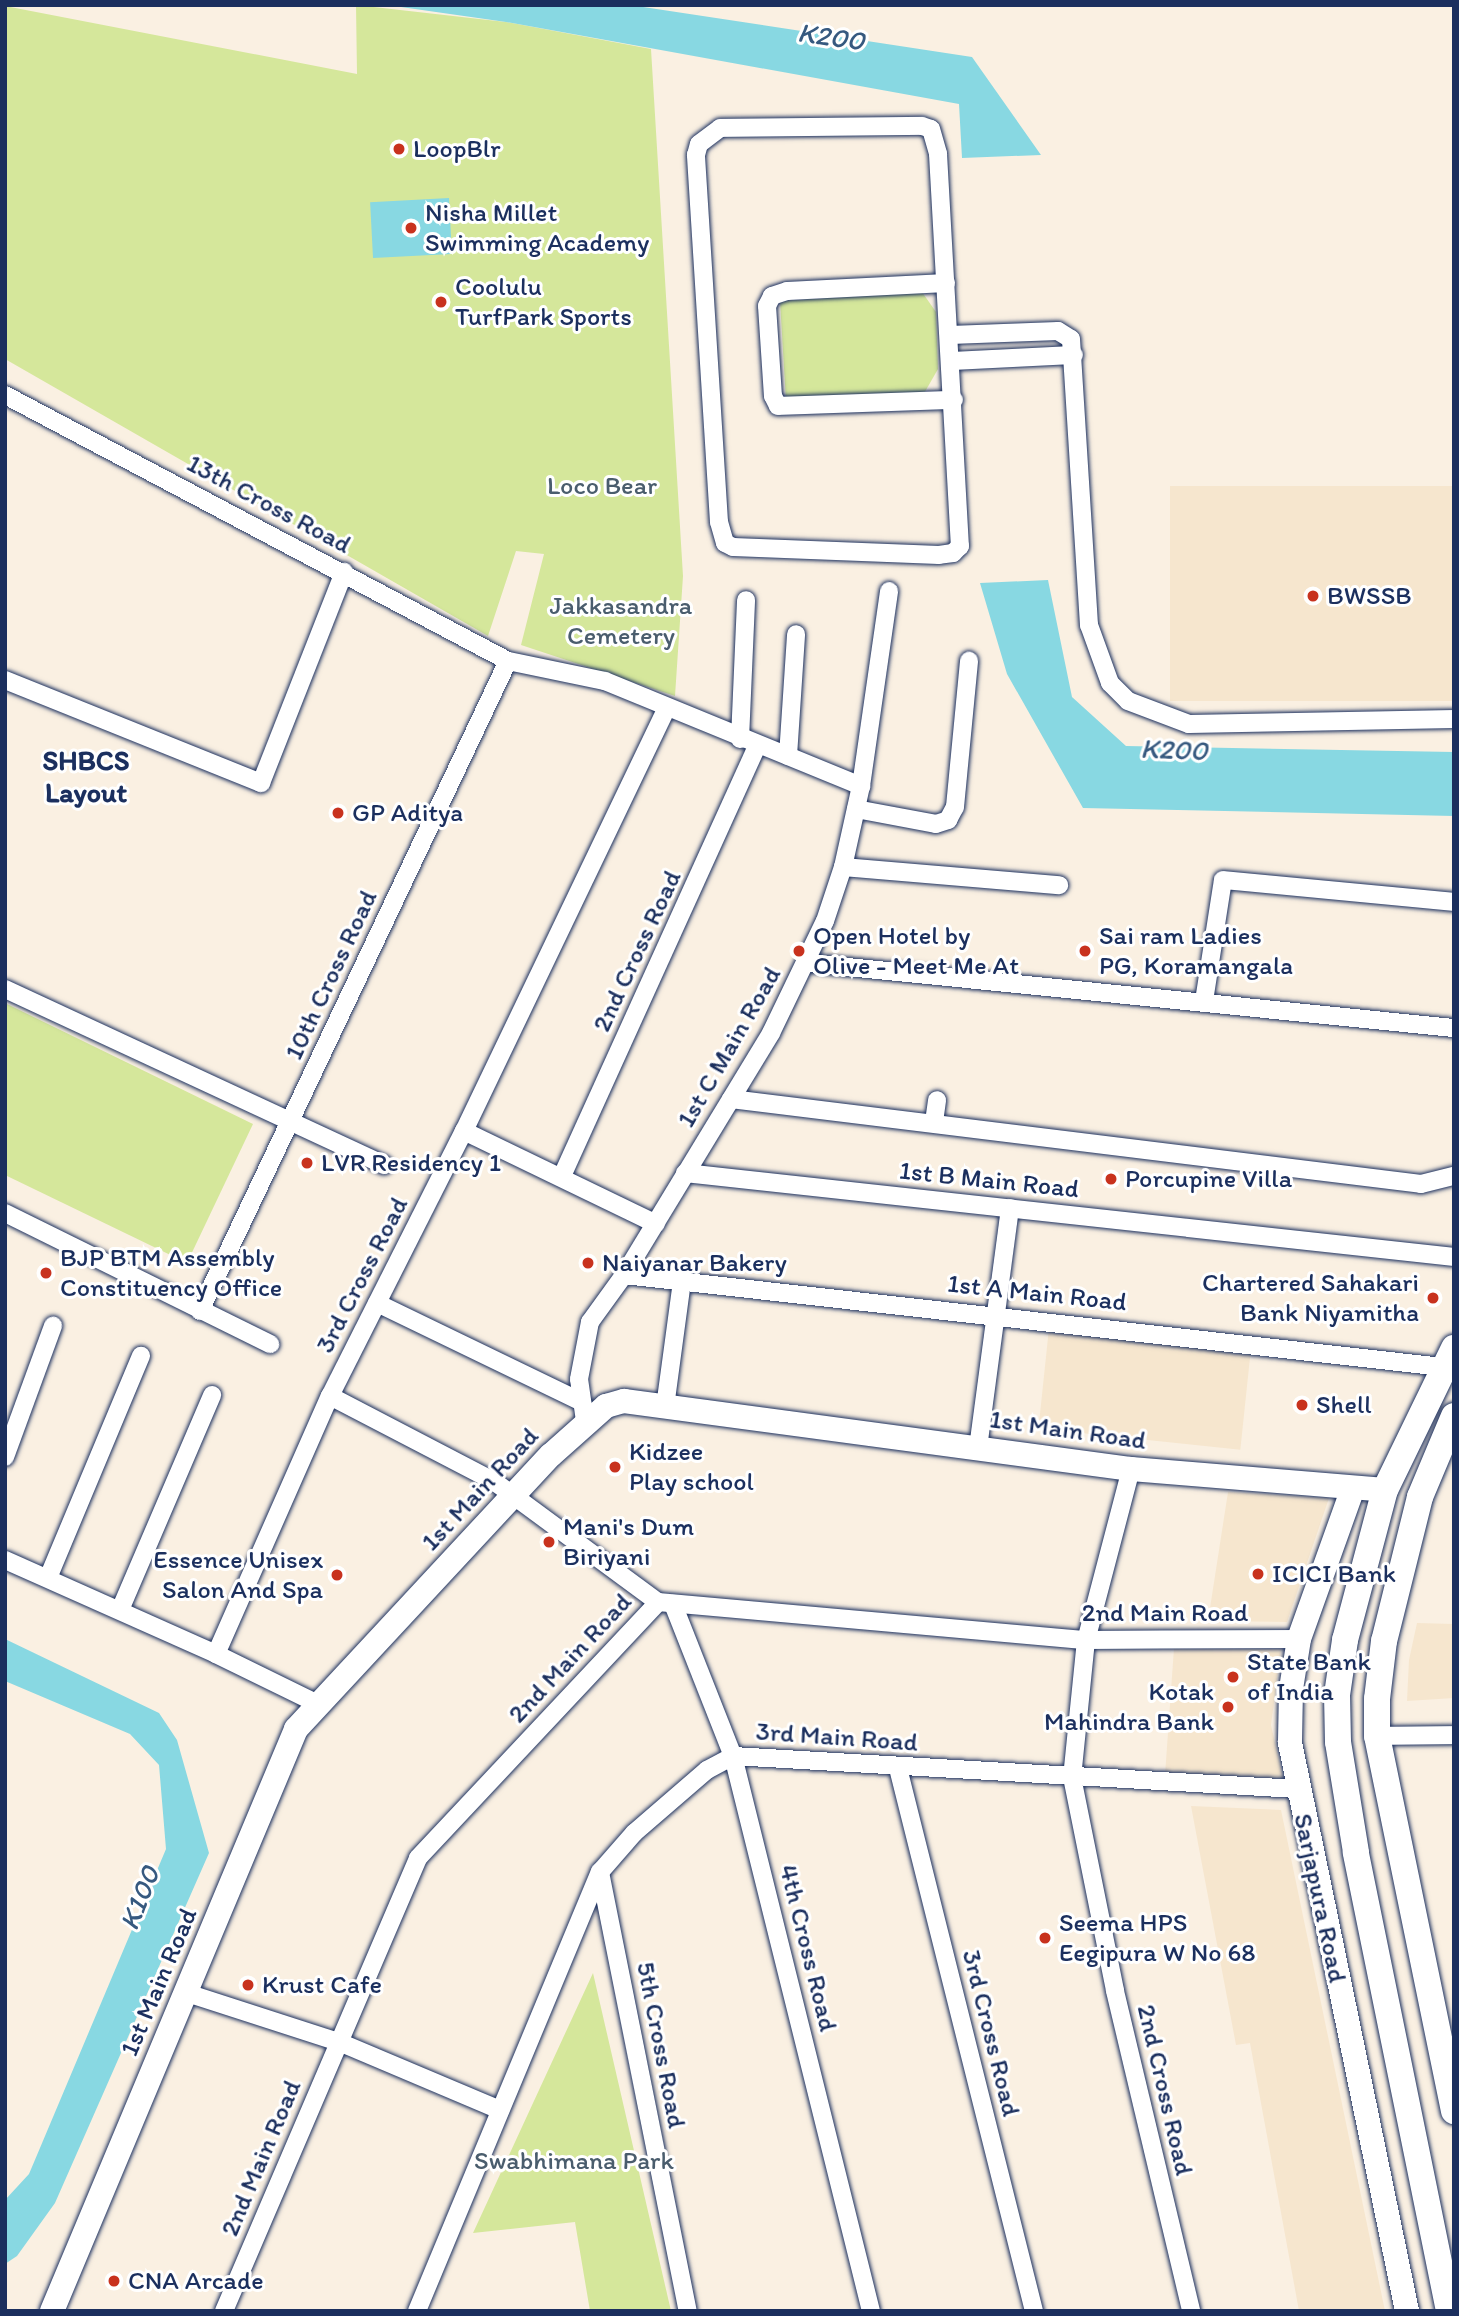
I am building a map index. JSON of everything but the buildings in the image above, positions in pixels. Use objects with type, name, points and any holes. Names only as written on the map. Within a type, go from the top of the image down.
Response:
[{"type":"main road","name":"Sarjapura Road","points":[[1448,1358],[1385,1490],[1345,1640],[1337,1695],[1338,1742],[1356,1852],[1449,2311]]},
{"type":"main road","points":[[1453,1420],[1420,1497],[1384,1641],[1377,1699],[1377,1736],[1454,2111]]},
{"type":"main road","points":[[1356,1852],[1401,1846]]},
{"type":"street","points":[[720,128],[931,129],[938,154],[946,283],[962,537],[953,553],[743,549],[725,542],[719,522],[696,155],[699,144],[720,128]]},
{"type":"street","points":[[946,283],[787,291],[772,296],[767,306],[773,396],[778,406],[954,400]]},
{"type":"street","points":[[950,335],[1058,331],[1071,339],[1089,625],[1110,683],[1128,701],[1189,724],[1454,719]]},
{"type":"street","points":[[951,361],[1074,355]]},
{"type":"street","name":"13th Cross Road","points":[[5,395],[508,661],[605,681],[757,747],[788,756],[861,786]]},
{"type":"street","points":[[5,680],[261,783],[344,572]]},
{"type":"street","points":[[808,963],[843,867],[856,809],[889,591]]},
{"type":"street","points":[[740,739],[746,600]]},
{"type":"street","points":[[788,756],[796,634]]},
{"type":"street","name":"10th Cross Road","points":[[200,1311],[508,661]]},
{"type":"street","points":[[856,809],[936,824],[948,820],[954,807],[969,661]]},
{"type":"street","name":"3rd Cross Road","points":[[216,1654],[330,1396],[464,1131],[667,707]]},
{"type":"street","name":"2nd Cross Road","points":[[562,1175],[757,747]]},
{"type":"street","points":[[843,867],[1059,885]]},
{"type":"street","points":[[1204,1001],[1223,880],[1454,902]]},
{"type":"street","name":"1st C Main Road","points":[[583,1411],[579,1379],[590,1322],[656,1224],[808,963],[1454,1028]]},
{"type":"street","points":[[5,989],[384,1165]]},
{"type":"street","points":[[731,1099],[1421,1184],[1454,1176]]},
{"type":"street","points":[[934,1122],[937,1100]]},
{"type":"street","points":[[464,1131],[562,1175],[656,1224]]},
{"type":"street","name":"1st B Main Road","points":[[685,1173],[1454,1257]]},
{"type":"street","points":[[978,1448],[998,1315],[1010,1208]]},
{"type":"street","points":[[5,1213],[270,1344]]},
{"type":"street","name":"1st A Main Road","points":[[624,1275],[998,1315],[1448,1358]]},
{"type":"street","points":[[665,1407],[682,1281]]},
{"type":"street","points":[[377,1303],[583,1411]]},
{"type":"street","points":[[5,1457],[53,1326]]},
{"type":"street","points":[[48,1578],[141,1356]]},
{"type":"street","points":[[120,1610],[212,1395]]},
{"type":"street","points":[[330,1396],[495,1482],[666,1603]]},
{"type":"street","name":"1st Main Road","points":[[52,2311],[291,1740],[318,1704],[515,1497],[583,1411],[614,1403],[665,1407],[1131,1469],[1385,1490]]},
{"type":"street","name":"2nd Cross Road","points":[[1131,1469],[1086,1640],[1072,1777],[1115,1992],[1191,2311]]},
{"type":"street","name":"Sarjapura Road","points":[[1353,1488],[1299,1639],[1291,1689],[1290,1743],[1297,1789],[1407,2311]]},
{"type":"street","points":[[5,1560],[216,1654],[318,1704]]},
{"type":"street","name":"2nd Main Road","points":[[224,2311],[418,1858],[666,1603],[1086,1640],[1299,1639]]},
{"type":"street","name":"4th Cross Road","points":[[666,1603],[733,1756],[871,2311]]},
{"type":"street","points":[[1377,1736],[1454,1735]]},
{"type":"street","name":"3rd Main Road","points":[[417,2311],[600,1872],[634,1833],[707,1770],[733,1756],[898,1768],[1297,1789]]},
{"type":"street","name":"3rd Cross Road","points":[[898,1768],[1034,2311]]},
{"type":"street","name":"5th Cross Road","points":[[600,1872],[688,2311]]},
{"type":"street","points":[[187,1993],[339,2042],[500,2110]]},
{"type":"shaded area","name":"BWSSB","points":[[1170,486],[1454,486],[1454,701],[1170,701]]},
{"type":"shaded area","points":[[1049,1328],[1251,1349],[1240,1450],[1038,1428]]},
{"type":"shaded area","points":[[1228,1492],[1329,1498],[1287,1622],[1208,1621]]},
{"type":"shaded area","points":[[1417,1623],[1454,1624],[1454,1698],[1407,1701],[1409,1660]]},
{"type":"shaded area","points":[[1174,1648],[1281,1649],[1271,1725],[1283,1778],[1165,1775]]},
{"type":"shaded area","points":[[1191,1806],[1281,1810],[1385,2311],[1299,2311],[1250,2043],[1236,2045]]},
{"type":"green space","points":[[356,5],[506,22],[651,49],[683,576],[675,696],[521,645],[544,554],[516,551],[488,636],[5,359],[5,6],[357,74]]},
{"type":"green space","points":[[922,292],[936,312],[938,369],[922,397],[786,401],[780,301]]},
{"type":"green space","points":[[5,1003],[253,1124],[187,1263],[5,1175]]},
{"type":"green space","name":"Swabhimana Park","points":[[593,1973],[671,2311],[590,2311],[575,2222],[473,2233]]},
{"type":"water","name":"K200","points":[[387,5],[630,5],[972,57],[1041,155],[962,158],[959,104],[506,22]]},
{"type":"water","name":"Nisha Millet Swimming Academy","points":[[449,198],[452,254],[373,258],[370,202]]},
{"type":"water","name":"K200","points":[[1048,580],[1072,697],[1126,746],[1454,752],[1454,816],[1083,808],[1007,674],[980,583]]},
{"type":"water","name":"K100","points":[[5,1639],[159,1713],[177,1740],[209,1853],[55,2203],[17,2256],[5,2264],[5,2200],[29,2174],[166,1849],[159,1765],[130,1734],[5,1681]]},
{"type":"place","name":"LoopBlr","points":[[399,149]]},
{"type":"place","name":"Nisha Millet Swimming Academy","points":[[411,228]]},
{"type":"place","name":"Coolulu TurfPark Sports","points":[[441,302]]},
{"type":"place","name":"BWSSB","points":[[1313,596]]},
{"type":"place","name":"GP Aditya","points":[[338,813]]},
{"type":"place","name":"Open Hotel by Olive - Meet Me At","points":[[799,951]]},
{"type":"place","name":"Sai ram Ladies PG, Koramangala","points":[[1085,951]]},
{"type":"place","name":"LVR Residency 1","points":[[307,1163]]},
{"type":"place","name":"Porcupine Villa","points":[[1111,1179]]},
{"type":"place","name":"Naiyanar Bakery","points":[[588,1263]]},
{"type":"place","name":"BJP BTM Assembly Constituency Office","points":[[46,1273]]},
{"type":"place","name":"Chartered Sahakari Bank Niyamitha","points":[[1433,1298]]},
{"type":"place","name":"Shell","points":[[1302,1405]]},
{"type":"place","name":"Kidzee Play school","points":[[615,1467]]},
{"type":"place","name":"Mani's Dum Biriyani","points":[[549,1542]]},
{"type":"place","name":"ICICI Bank","points":[[1258,1574]]},
{"type":"place","name":"Essence Unisex Salon And Spa","points":[[337,1575]]},
{"type":"place","name":"State Bank of India","points":[[1233,1677]]},
{"type":"place","name":"Kotak Mahindra Bank","points":[[1228,1707]]},
{"type":"place","name":"Seema HPS Eegipura W No 68","points":[[1045,1938]]},
{"type":"place","name":"Krust Cafe","points":[[248,1985]]},
{"type":"place","name":"CNA Arcade","points":[[114,2281]]},
{"type":"district","name":"SHBCS Layout","points":[[86,776]]},
{"type":"park label","name":"Loco Bear","points":[[602,486]]},
{"type":"park label","name":"Jakkasandra Cemetery","points":[[621,621]]}]
